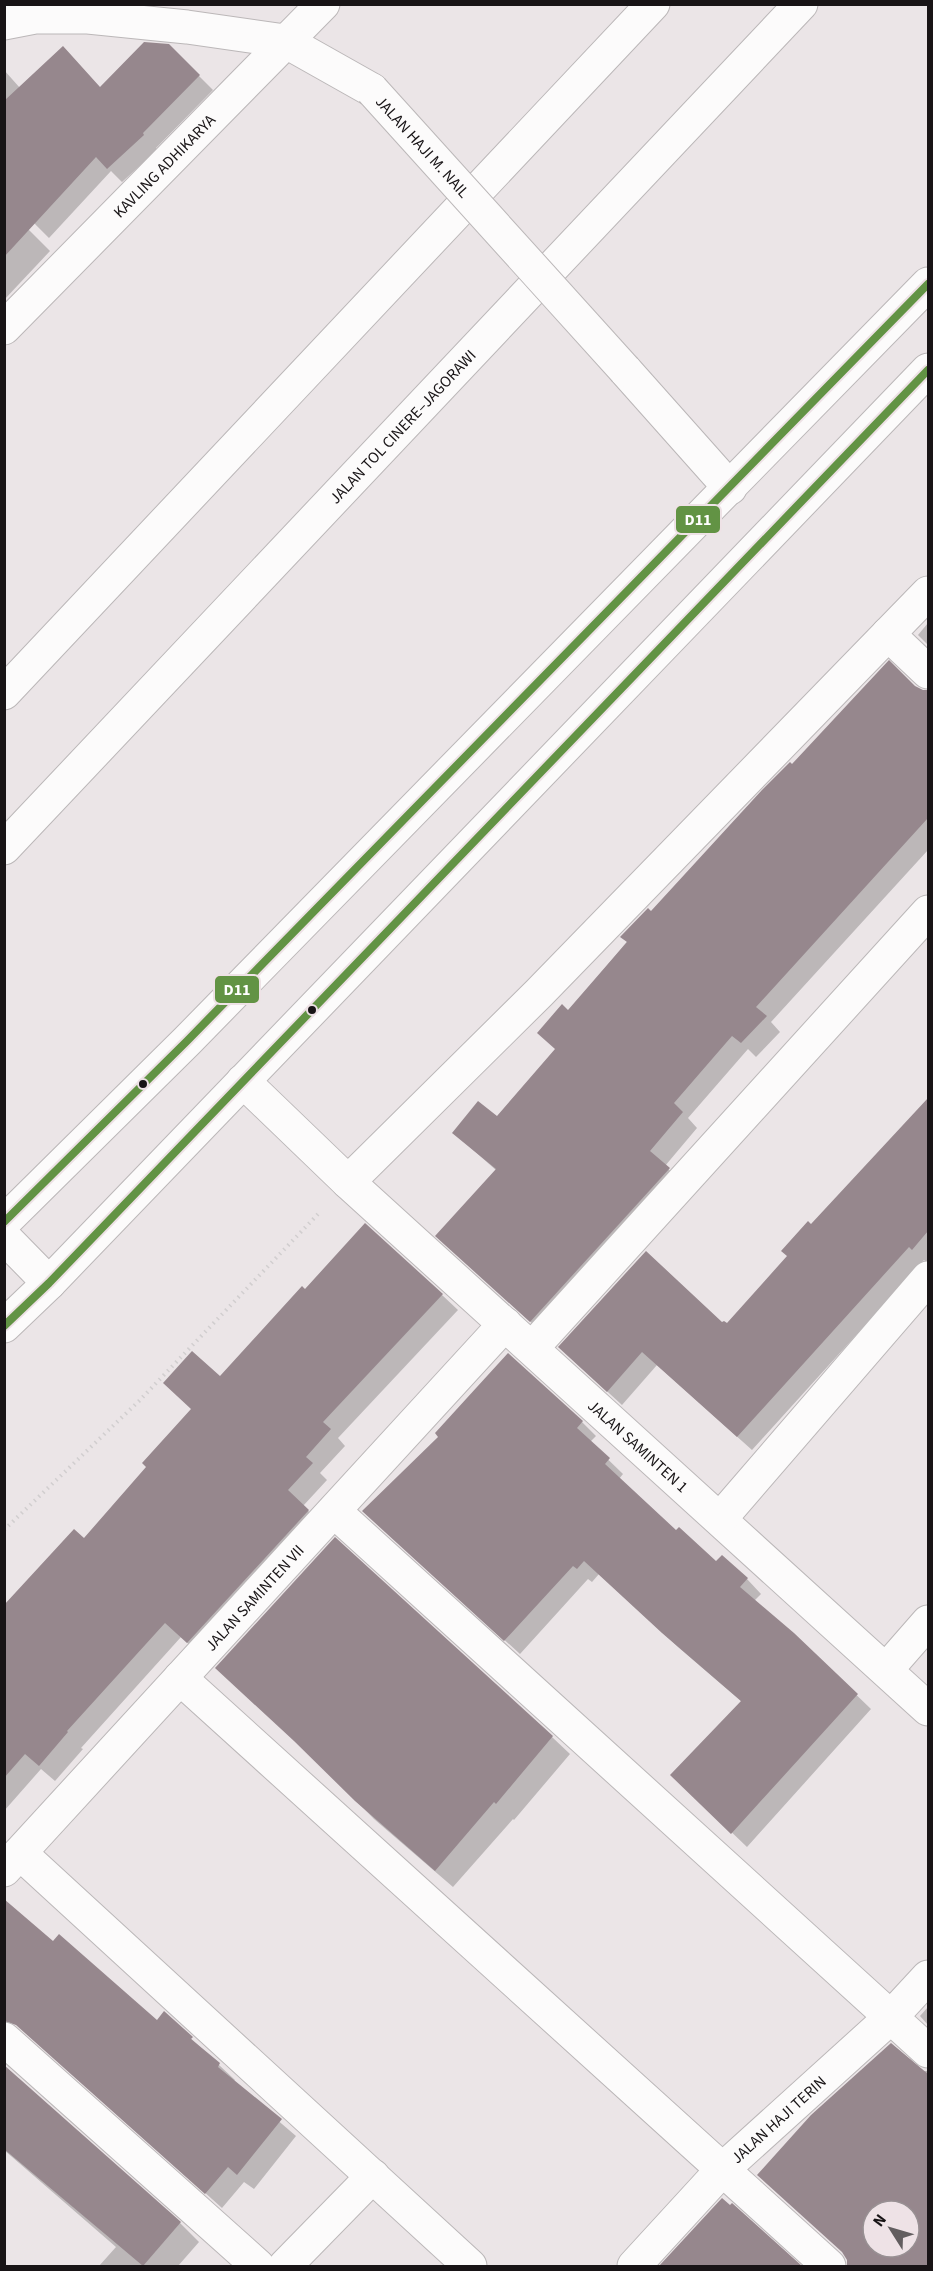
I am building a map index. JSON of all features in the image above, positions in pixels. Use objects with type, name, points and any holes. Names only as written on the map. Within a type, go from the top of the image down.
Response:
[{"type":"main road","name":"KAVLING ADHIKARYA","points":[[4,328],[323,4]]},
{"type":"main road","points":[[4,693],[653,4]]},
{"type":"main road","name":"JALAN TOL CINERE–JAGORAWI","points":[[4,848],[801,4]]},
{"type":"main road","name":"JALAN HAJI M. NAIL","points":[[22,15],[88,17],[187,27],[285,41],[372,90],[730,488]]},
{"type":"main road","points":[[4,1222],[187,1041],[928,284]]},
{"type":"main road","points":[[4,1326],[49,1283],[928,370]]},
{"type":"main road","points":[[348,1182],[895,641],[928,593]]},
{"type":"main road","points":[[895,641],[928,671]]},
{"type":"main road","points":[[532,1348],[928,912]]},
{"type":"main road","name":"JALAN SAMINTEN 1","points":[[243,1082],[348,1182],[928,1709]]},
{"type":"main road","points":[[4,1237],[49,1283]]},
{"type":"main road","points":[[720,1519],[928,1278]]},
{"type":"main road","name":"JALAN SAMINTEN VII","points":[[12,1862],[505,1324]]},
{"type":"main road","points":[[334,1511],[928,2051]]},
{"type":"main road","points":[[886,1670],[928,1622]]},
{"type":"main road","points":[[180,1678],[829,2266]]},
{"type":"main road","points":[[12,1862],[373,2176],[470,2266]]},
{"type":"main road","name":"JALAN HAJI TERIN","points":[[634,2266],[722,2170],[891,2017],[928,1977]]},
{"type":"main road","points":[[4,2039],[258,2266]]},
{"type":"main road","points":[[285,2266],[373,2176]]},
{"type":"path","points":[[4,1530],[139,1401],[322,1209]]},
{"type":"building","points":[[144,42],[169,44],[200,75],[143,133],[144,135],[107,169],[96,157],[4,257],[4,101],[63,46],[100,87]]},
{"type":"building","points":[[889,660],[915,686],[928,690],[928,818],[756,1007],[767,1016],[741,1043],[732,1036],[674,1103],[683,1112],[650,1151],[670,1168],[530,1322],[435,1236],[496,1169],[452,1133],[478,1101],[497,1116],[555,1049],[537,1033],[562,1004],[568,1010],[627,942],[620,937],[648,908],[651,911],[762,790],[790,762],[792,764]]},
{"type":"building","points":[[928,1098],[928,1231],[912,1250],[909,1247],[737,1437],[642,1352],[607,1392],[558,1347],[646,1251],[722,1322],[727,1323],[787,1256],[781,1251],[808,1221],[811,1224]]},
{"type":"building","points":[[365,1223],[443,1294],[323,1422],[331,1429],[306,1457],[313,1463],[288,1490],[309,1510],[187,1643],[165,1623],[67,1731],[39,1766],[25,1754],[4,1778],[4,1605],[74,1529],[84,1538],[146,1467],[142,1463],[191,1409],[163,1383],[192,1351],[220,1376],[302,1286],[305,1289]]},
{"type":"building","points":[[508,1353],[583,1421],[577,1428],[610,1458],[605,1464],[676,1530],[679,1527],[716,1561],[722,1555],[748,1578],[740,1587],[794,1633],[858,1694],[731,1834],[670,1775],[741,1701],[662,1633],[584,1561],[577,1569],[573,1566],[504,1641],[362,1511],[438,1437],[435,1433]]},
{"type":"building","points":[[335,1537],[553,1736],[496,1804],[494,1802],[435,1871],[355,1801],[215,1668]]},
{"type":"building","points":[[4,1899],[53,1941],[59,1934],[157,2020],[164,2011],[193,2037],[191,2039],[220,2063],[218,2067],[282,2119],[237,2175],[228,2167],[205,2194],[16,2025],[4,2021]]},
{"type":"building","points":[[891,2043],[928,2074],[928,2266],[847,2266],[847,2260],[842,2252],[757,2175],[811,2115]]},
{"type":"building","points":[[4,2065],[181,2222],[143,2266],[4,2149]]},
{"type":"building","points":[[722,2198],[730,2205],[732,2203],[802,2266],[659,2266]]},
{"type":"transit line","name":"D11","points":[[4,1222],[187,1041],[928,284]]},
{"type":"transit line","name":"D11","points":[[4,1326],[49,1283],[928,370]]}]
